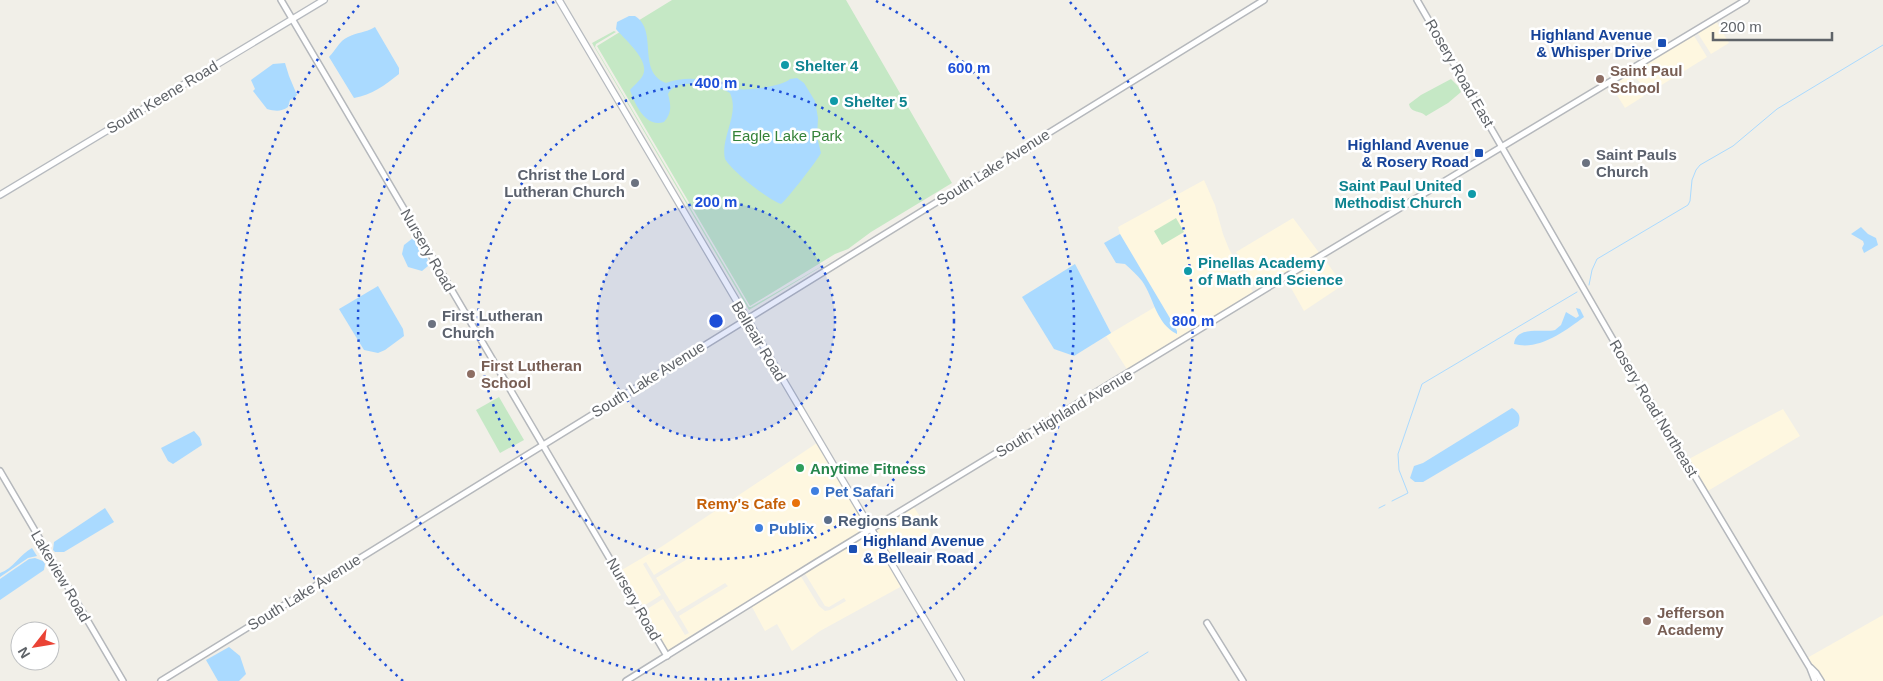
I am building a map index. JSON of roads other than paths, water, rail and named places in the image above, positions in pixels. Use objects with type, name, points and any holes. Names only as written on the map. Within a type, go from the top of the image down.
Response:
[{"type":"main road","name":"South Keene Road","points":[[0,195],[324,0]]},
{"type":"main road","name":"Belleair Road","points":[[559,0],[960,681]]},
{"type":"street","name":"Nursery Road","points":[[281,0],[667,656]]},
{"type":"street","name":"South Lake Avenue","points":[[160,681],[1264,0]]},
{"type":"street","name":"Rosery Road East","points":[[1418,0],[1502,146]]},
{"type":"street","name":"South Highland Avenue","points":[[626,681],[1502,146],[1746,0]]},
{"type":"street","name":"Rosery Road Northeast","points":[[1502,146],[1612,338],[1810,668],[1815,681]]},
{"type":"street","name":"Lakeview Road","points":[[0,471],[122,681]]},
{"type":"street","points":[[1207,623],[1243,681]]},
{"type":"street","name":"Rosery Road Northeast","points":[[1810,668],[1821,681]]},
{"type":"water","points":[[629,16],[635,16],[642,23],[646,31],[652,70],[657,77],[666,83],[675,80],[693,79],[711,81],[738,89],[757,89],[797,78],[804,83],[815,101],[818,118],[817,137],[821,153],[781,204],[751,185],[725,159],[725,142],[733,110],[730,93],[707,85],[680,85],[673,88],[668,94],[670,109],[664,122],[651,122],[642,114],[630,90],[643,75],[643,63],[636,50],[616,29],[617,22]]},
{"type":"water","points":[[375,27],[399,68],[399,74],[372,92],[354,98],[329,57],[340,43],[351,35]]},
{"type":"water","points":[[285,63],[297,95],[290,100],[288,107],[283,110],[267,109],[253,91],[255,89],[251,80],[273,64]]},
{"type":"water","points":[[1861,227],[1868,234],[1876,238],[1878,245],[1864,253],[1862,248],[1863,241],[1851,234]]},
{"type":"water","points":[[1120,234],[1174,325],[1177,334],[1164,324],[1142,281],[1125,264],[1116,263],[1104,243]]},
{"type":"water","points":[[413,238],[426,254],[428,266],[422,271],[408,267],[402,254],[404,245]]},
{"type":"water","points":[[1075,264],[1111,333],[1074,356],[1054,349],[1022,297]]},
{"type":"water","points":[[378,286],[403,329],[404,336],[378,353],[364,350],[339,309]]},
{"type":"water","points":[[1576,308],[1580,309],[1584,317],[1560,334],[1533,345],[1514,344],[1516,338],[1525,332],[1555,330],[1561,325],[1566,312],[1576,318],[1579,316]]},
{"type":"water","points":[[1512,408],[1519,416],[1518,426],[1423,482],[1415,482],[1410,478],[1414,466],[1423,463]]},
{"type":"water","points":[[194,431],[200,438],[202,445],[173,464],[168,461],[161,448]]},
{"type":"water","points":[[105,508],[114,522],[64,552],[55,552],[53,550],[54,542]]},
{"type":"water","points":[[32,548],[37,556],[28,558],[0,577],[0,573],[9,568]]},
{"type":"water","points":[[35,558],[43,561],[45,564],[44,570],[0,600],[0,579],[29,559]]},
{"type":"water","points":[[229,647],[240,656],[246,674],[239,681],[218,681],[206,660]]},
{"type":"waterway","points":[[1589,285],[1592,270],[1597,259],[1688,205],[1692,180],[1700,165],[1733,146],[1777,109],[1883,45]]},
{"type":"waterway","points":[[1392,501],[1408,493],[1399,470],[1398,454],[1422,384],[1577,292]]},
{"type":"waterway","points":[[1379,508],[1385,505]]},
{"type":"waterway","points":[[1101,681],[1148,652]]},
{"type":"place","name":"Highland Avenue & Whisper Drive","points":[[1662,43]]},
{"type":"place","name":"Shelter 4","points":[[785,65]]},
{"type":"place","name":"Saint Paul School","points":[[1600,79]]},
{"type":"place","name":"Shelter 5","points":[[834,101]]},
{"type":"place","name":"Highland Avenue & Rosery Road","points":[[1479,153]]},
{"type":"place","name":"Saint Pauls Church","points":[[1586,163]]},
{"type":"place","name":"Christ the Lord Lutheran Church","points":[[635,183]]},
{"type":"place","name":"Saint Paul United Methodist Church","points":[[1472,194]]},
{"type":"place","name":"Pinellas Academy of Math and Science","points":[[1188,271]]},
{"type":"place","name":"First Lutheran Church","points":[[432,324]]},
{"type":"place","name":"First Lutheran School","points":[[471,374]]},
{"type":"place","name":"Anytime Fitness","points":[[800,468]]},
{"type":"place","name":"Pet Safari","points":[[815,491]]},
{"type":"place","name":"Remy's Cafe","points":[[796,503]]},
{"type":"place","name":"Regions Bank","points":[[828,520]]},
{"type":"place","name":"Publix","points":[[759,528]]},
{"type":"place","name":"Highland Avenue & Belleair Road","points":[[853,549]]},
{"type":"place","name":"Jefferson Academy","points":[[1647,621]]},
{"type":"park label","name":"Eagle Lake Park","points":[[787,135]]}]
